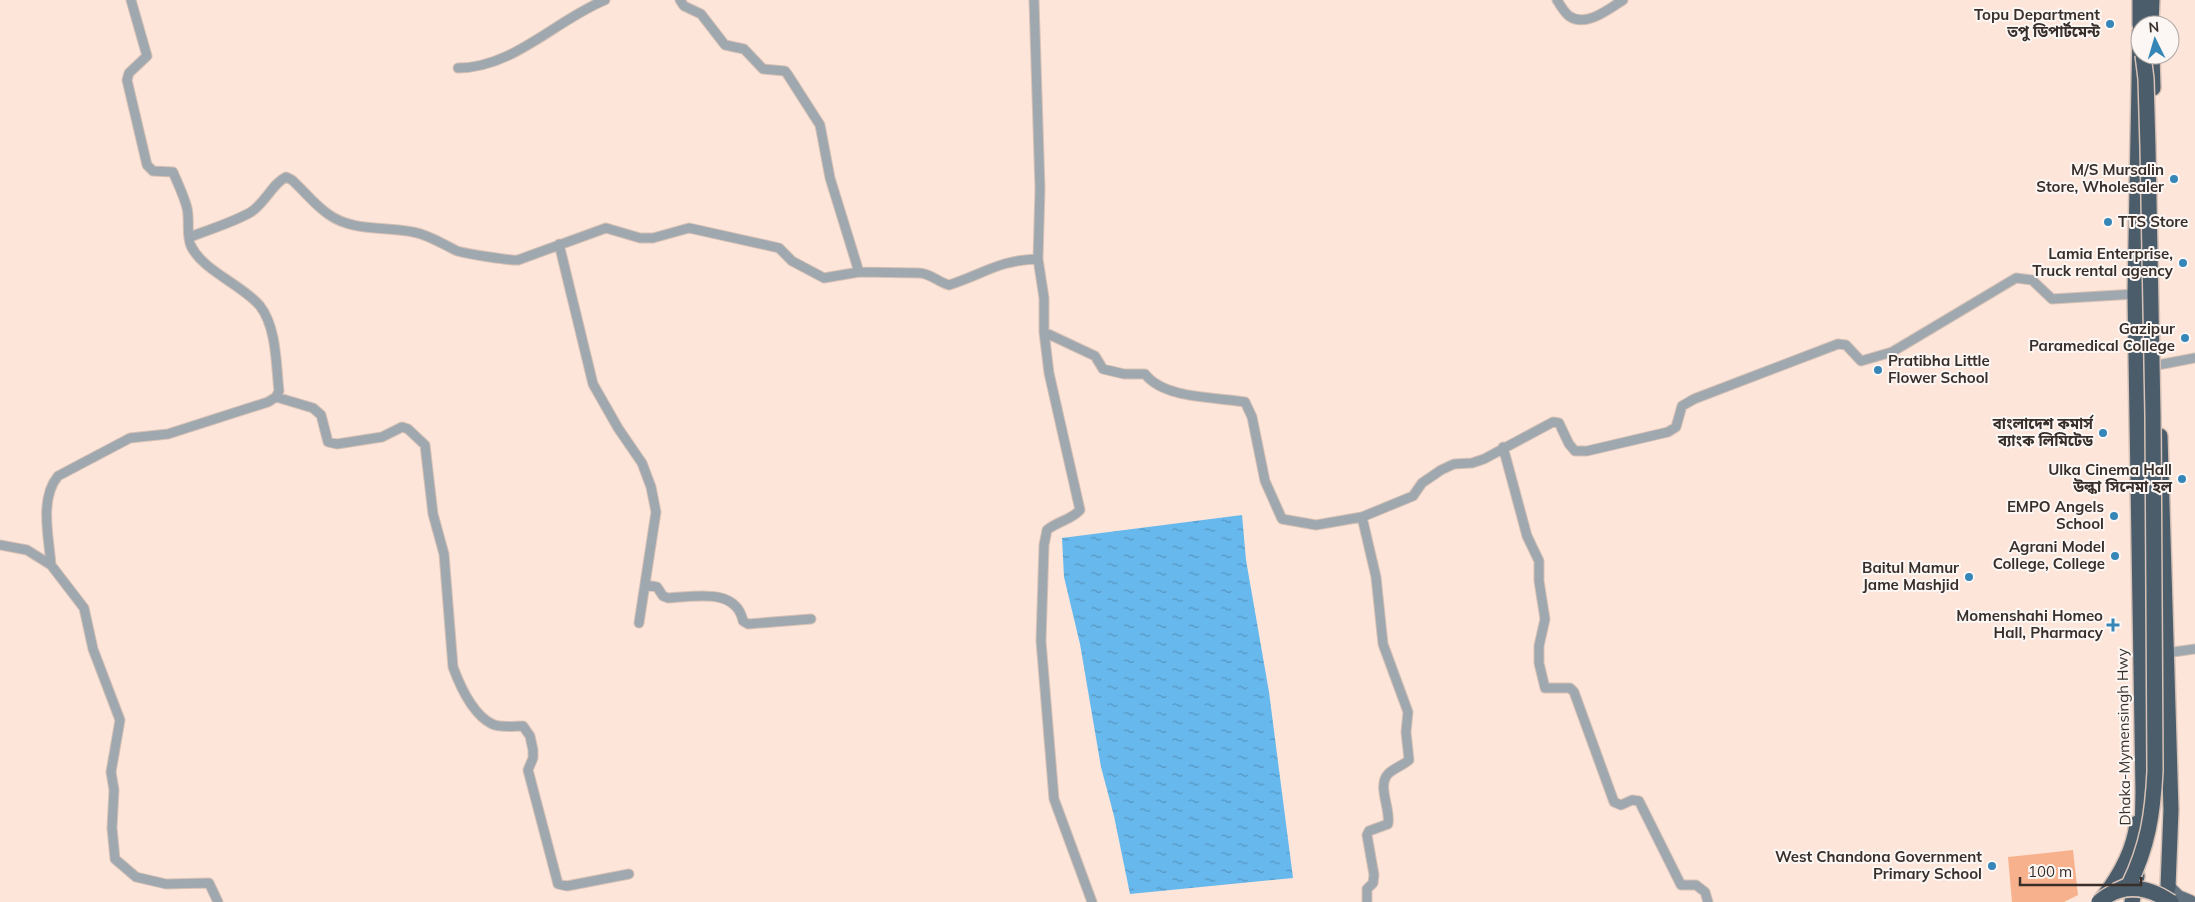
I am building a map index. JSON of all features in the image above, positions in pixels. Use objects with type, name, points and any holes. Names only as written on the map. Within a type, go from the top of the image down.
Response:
[{"type":"highway","points":[[2140,0],[2140,15]]},
{"type":"highway","points":[[2151,15],[2152,0]]},
{"type":"highway","name":"Dhaka-Mymensingh Hwy","points":[[2132,902],[2143,831],[2135,294],[2140,65]]},
{"type":"highway","points":[[2099,902],[2116,890],[2129,885],[2145,850],[2153,807],[2155,771],[2154,471],[2148,128],[2144,65]]},
{"type":"highway","points":[[2152,65],[2158,365],[2171,810],[2170,894],[2165,902]]},
{"type":"highway","points":[[2099,902],[2121,874],[2131,848],[2138,807],[2143,792]]},
{"type":"highway","points":[[2116,890],[2133,887],[2170,894]]},
{"type":"main road","points":[[2170,894],[2190,902]]},
{"type":"street","points":[[51,565],[47,498],[51,485],[58,476],[130,438],[168,434],[268,402],[276,397],[279,392],[270,329],[261,307],[243,291],[222,277],[195,251],[190,237],[188,209],[173,172],[153,171],[147,165],[127,80],[129,73],[147,56],[131,0]]},
{"type":"street","points":[[458,68],[484,65],[509,55],[590,6],[605,0]]},
{"type":"street","points":[[680,0],[684,6],[701,14],[725,45],[744,48],[764,70],[785,70],[820,124],[830,178],[859,272]]},
{"type":"street","points":[[1034,0],[1039,78],[1040,189],[1038,259],[1044,298],[1044,332],[1049,373],[1080,510],[1073,517],[1054,524],[1047,530],[1044,545],[1040,641],[1054,799],[1092,902]]},
{"type":"street","points":[[1556,0],[1568,15],[1575,19],[1592,18],[1623,0]]},
{"type":"street","points":[[190,237],[251,212],[266,200],[280,180],[286,177],[292,180],[329,214],[353,225],[414,232],[441,241],[463,253],[484,255],[512,262],[606,228],[640,238],[653,238],[689,228],[779,248],[792,261],[824,278],[859,272],[926,273],[940,283],[948,285],[1000,264],[1015,260],[1038,259]]},
{"type":"street","points":[[559,244],[593,384],[618,428],[642,463],[651,487],[656,512],[639,623]]},
{"type":"street","points":[[1044,332],[1095,356],[1104,369],[1114,373],[1145,374],[1150,381],[1167,390],[1245,402],[1252,417],[1265,481],[1282,519],[1316,525],[1362,517],[1414,496],[1422,483],[1441,470],[1454,464],[1478,461],[1552,422],[1559,423],[1569,444],[1575,451],[1587,451],[1668,432],[1676,427],[1682,406],[1694,399],[1838,344],[1846,345],[1861,361],[1892,352],[2016,278],[2032,280],[2052,299],[2135,294]]},
{"type":"street","points":[[2158,365],[2195,358]]},
{"type":"street","points":[[276,397],[313,408],[321,415],[328,442],[337,444],[382,437],[402,427],[408,429],[425,445],[433,514],[444,554],[453,667],[459,683],[481,716],[493,725],[523,726],[530,736],[533,758],[528,770],[558,884],[567,886],[629,874]]},
{"type":"street","points":[[1503,447],[1527,536],[1539,561],[1539,581],[1545,619],[1539,646],[1539,664],[1545,688],[1570,688],[1574,692],[1614,802],[1621,805],[1632,800],[1639,800],[1681,885],[1696,885],[1706,892],[1708,902]]},
{"type":"street","points":[[1362,517],[1376,577],[1383,644],[1408,712],[1406,732],[1409,760],[1389,773],[1384,779],[1383,786],[1390,817],[1388,824],[1369,831],[1367,835],[1374,875],[1373,883],[1367,889],[1367,902]]},
{"type":"street","points":[[0,545],[27,550],[51,565],[84,608],[93,649],[120,720],[111,772],[114,790],[112,828],[115,859],[136,876],[166,884],[209,883],[218,902]]},
{"type":"street","points":[[646,585],[657,586],[663,596],[668,598],[707,595],[722,599],[740,609],[744,624],[812,619]]},
{"type":"street","points":[[2166,652],[2195,649]]},
{"type":"shaded area","points":[[2073,850],[2078,895],[2064,902],[2012,902],[2008,857]]},
{"type":"water","points":[[1242,515],[1246,560],[1269,692],[1293,878],[1130,894],[1114,816],[1101,767],[1080,644],[1064,577],[1062,538]]},
{"type":"place","name":"Topu Department তপু ডিপার্টমেন্ট","points":[[2110,24]]},
{"type":"place","name":"M/S Mursalin Store, Wholesaler","points":[[2174,179]]},
{"type":"place","name":"TTS Store","points":[[2108,222]]},
{"type":"place","name":"Lamia Enterprise, Truck rental agency","points":[[2183,263]]},
{"type":"place","name":"Gazipur Paramedical College","points":[[2185,338]]},
{"type":"place","name":"Pratibha Little Flower School","points":[[1878,370]]},
{"type":"place","name":"বাংলাদেশ কমার্স ব্যাংক লিমিটেড","points":[[2103,433]]},
{"type":"place","name":"Ulka Cinema Hall উল্কা সিনেমা হল","points":[[2182,479]]},
{"type":"place","name":"EMPO Angels School","points":[[2114,516]]},
{"type":"place","name":"Agrani Model College, College","points":[[2115,556]]},
{"type":"place","name":"Baitul Mamur Jame Mashjid","points":[[1969,577]]},
{"type":"place","name":"Momenshahi Homeo Hall, Pharmacy","points":[[2113,625]]},
{"type":"place","name":"West Chandona Government Primary School","points":[[1992,866]]}]
